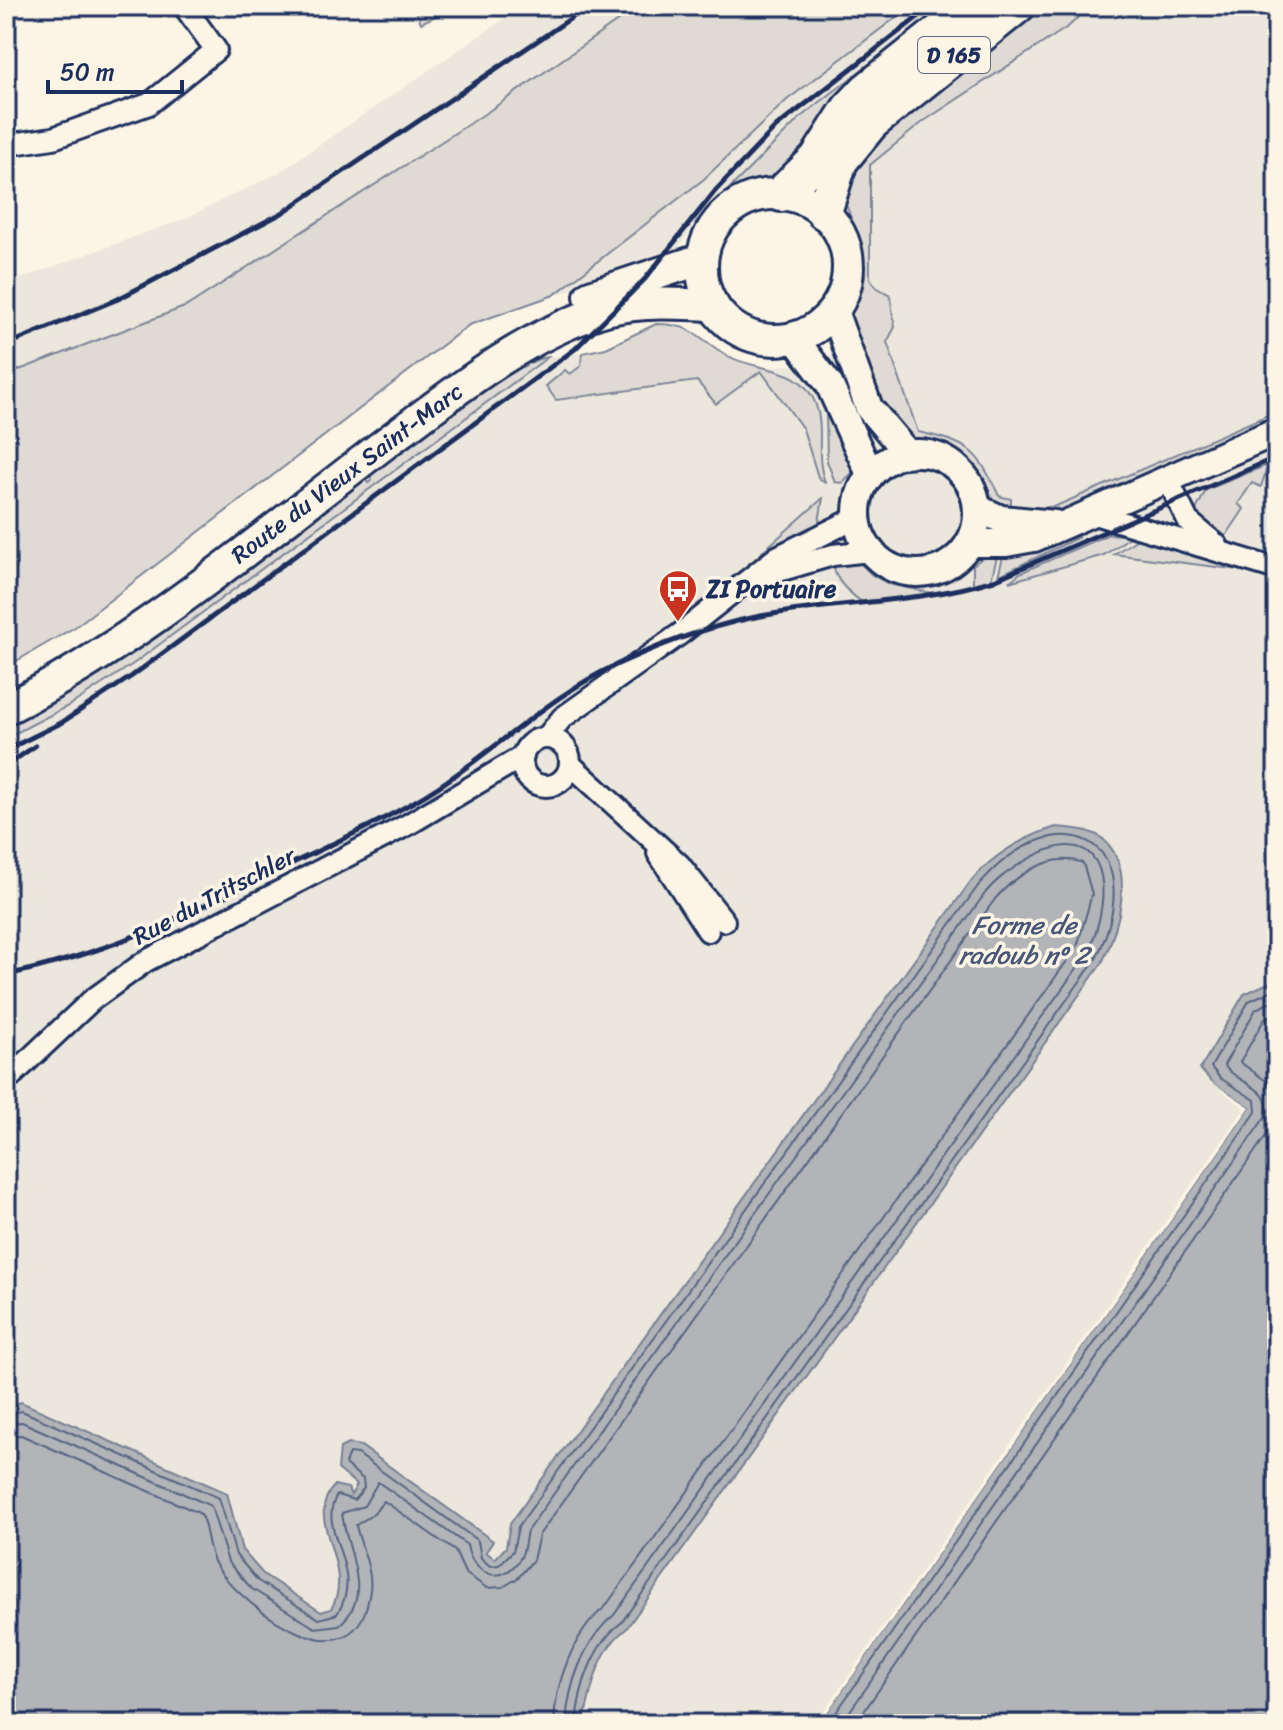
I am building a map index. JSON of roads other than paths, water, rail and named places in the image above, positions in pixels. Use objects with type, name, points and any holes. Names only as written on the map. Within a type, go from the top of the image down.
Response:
[{"type":"highway","name":"D 165","points":[[781,194],[817,159],[849,109],[867,90],[972,6]]},
{"type":"highway","name":"D 165","points":[[824,212],[840,161],[871,123],[1017,6]]},
{"type":"main road","points":[[781,194],[804,199],[824,212],[841,234],[848,260],[846,287],[834,311],[816,328],[794,338],[771,340],[748,335],[728,323],[713,305],[704,283],[702,259],[714,228],[737,204],[758,196],[781,194]]},
{"type":"main road","name":"Route du Vieux Saint-Marc","points":[[6,693],[43,673],[189,575],[486,347],[576,300],[702,259]]},
{"type":"main road","name":"Route du Vieux Saint-Marc","points":[[6,709],[52,685],[179,598],[433,408],[543,337],[585,317],[620,306],[713,305]]},
{"type":"street","points":[[6,145],[53,138],[149,104],[216,50],[184,6]]},
{"type":"street","points":[[834,311],[869,408],[907,453]]},
{"type":"street","points":[[794,338],[829,384],[870,474]]},
{"type":"street","points":[[969,543],[1006,543],[1034,538],[1277,431]]},
{"type":"street","points":[[907,453],[924,453],[954,465],[970,485],[977,508],[976,527],[969,543],[959,556],[930,572],[897,570],[870,551],[856,518],[859,495],[870,474],[893,457],[907,453]]},
{"type":"street","points":[[1168,480],[1196,531],[1227,552]]},
{"type":"street","points":[[977,508],[1025,524],[1067,524]]},
{"type":"street","points":[[1094,514],[1277,569]]},
{"type":"street","points":[[600,794],[557,784],[544,786],[532,781],[525,773],[523,756],[529,746],[546,738],[562,718],[800,543],[856,518]]},
{"type":"street","points":[[747,581],[810,560],[870,551]]},
{"type":"street","points":[[557,784],[564,779],[579,708]]},
{"type":"street","points":[[546,738],[568,756],[600,794],[653,842],[674,881],[716,926]]},
{"type":"street","name":"Rue du Tritschler","points":[[6,1081],[92,1000],[146,961],[470,789],[523,756]]},
{"type":"street","name":"Rue du Tritschler","points":[[470,789],[508,780],[532,781]]},
{"type":"water","name":"Forme de radoub nº 2","points":[[1056,827],[1093,833],[1103,839],[1119,866],[1121,900],[1114,934],[1102,963],[626,1629],[608,1649],[597,1672],[583,1724],[6,1724],[6,1407],[21,1402],[227,1493],[242,1550],[263,1574],[321,1612],[331,1609],[338,1576],[326,1528],[326,1498],[335,1485],[348,1488],[351,1495],[357,1485],[338,1469],[340,1448],[348,1444],[361,1446],[493,1541],[486,1552],[495,1559],[506,1547],[510,1524],[971,881],[1010,848]]},
{"type":"water","points":[[1277,979],[1277,1724],[819,1724],[1250,1107],[1214,1084],[1200,1069],[1244,994]]},
{"type":"railway","points":[[6,345],[118,299],[282,213],[589,6]]},
{"type":"railway","points":[[6,750],[61,723],[132,676],[575,349],[645,279],[716,190],[776,127],[932,6]]},
{"type":"railway","points":[[6,975],[82,955],[153,928],[367,827],[438,787],[570,690],[657,647],[717,626],[758,617],[941,593],[994,580],[1277,457]]},
{"type":"railway","points":[[6,766],[35,746]]},
{"type":"place","name":"ZI Portuaire","points":[[678,623]]}]
